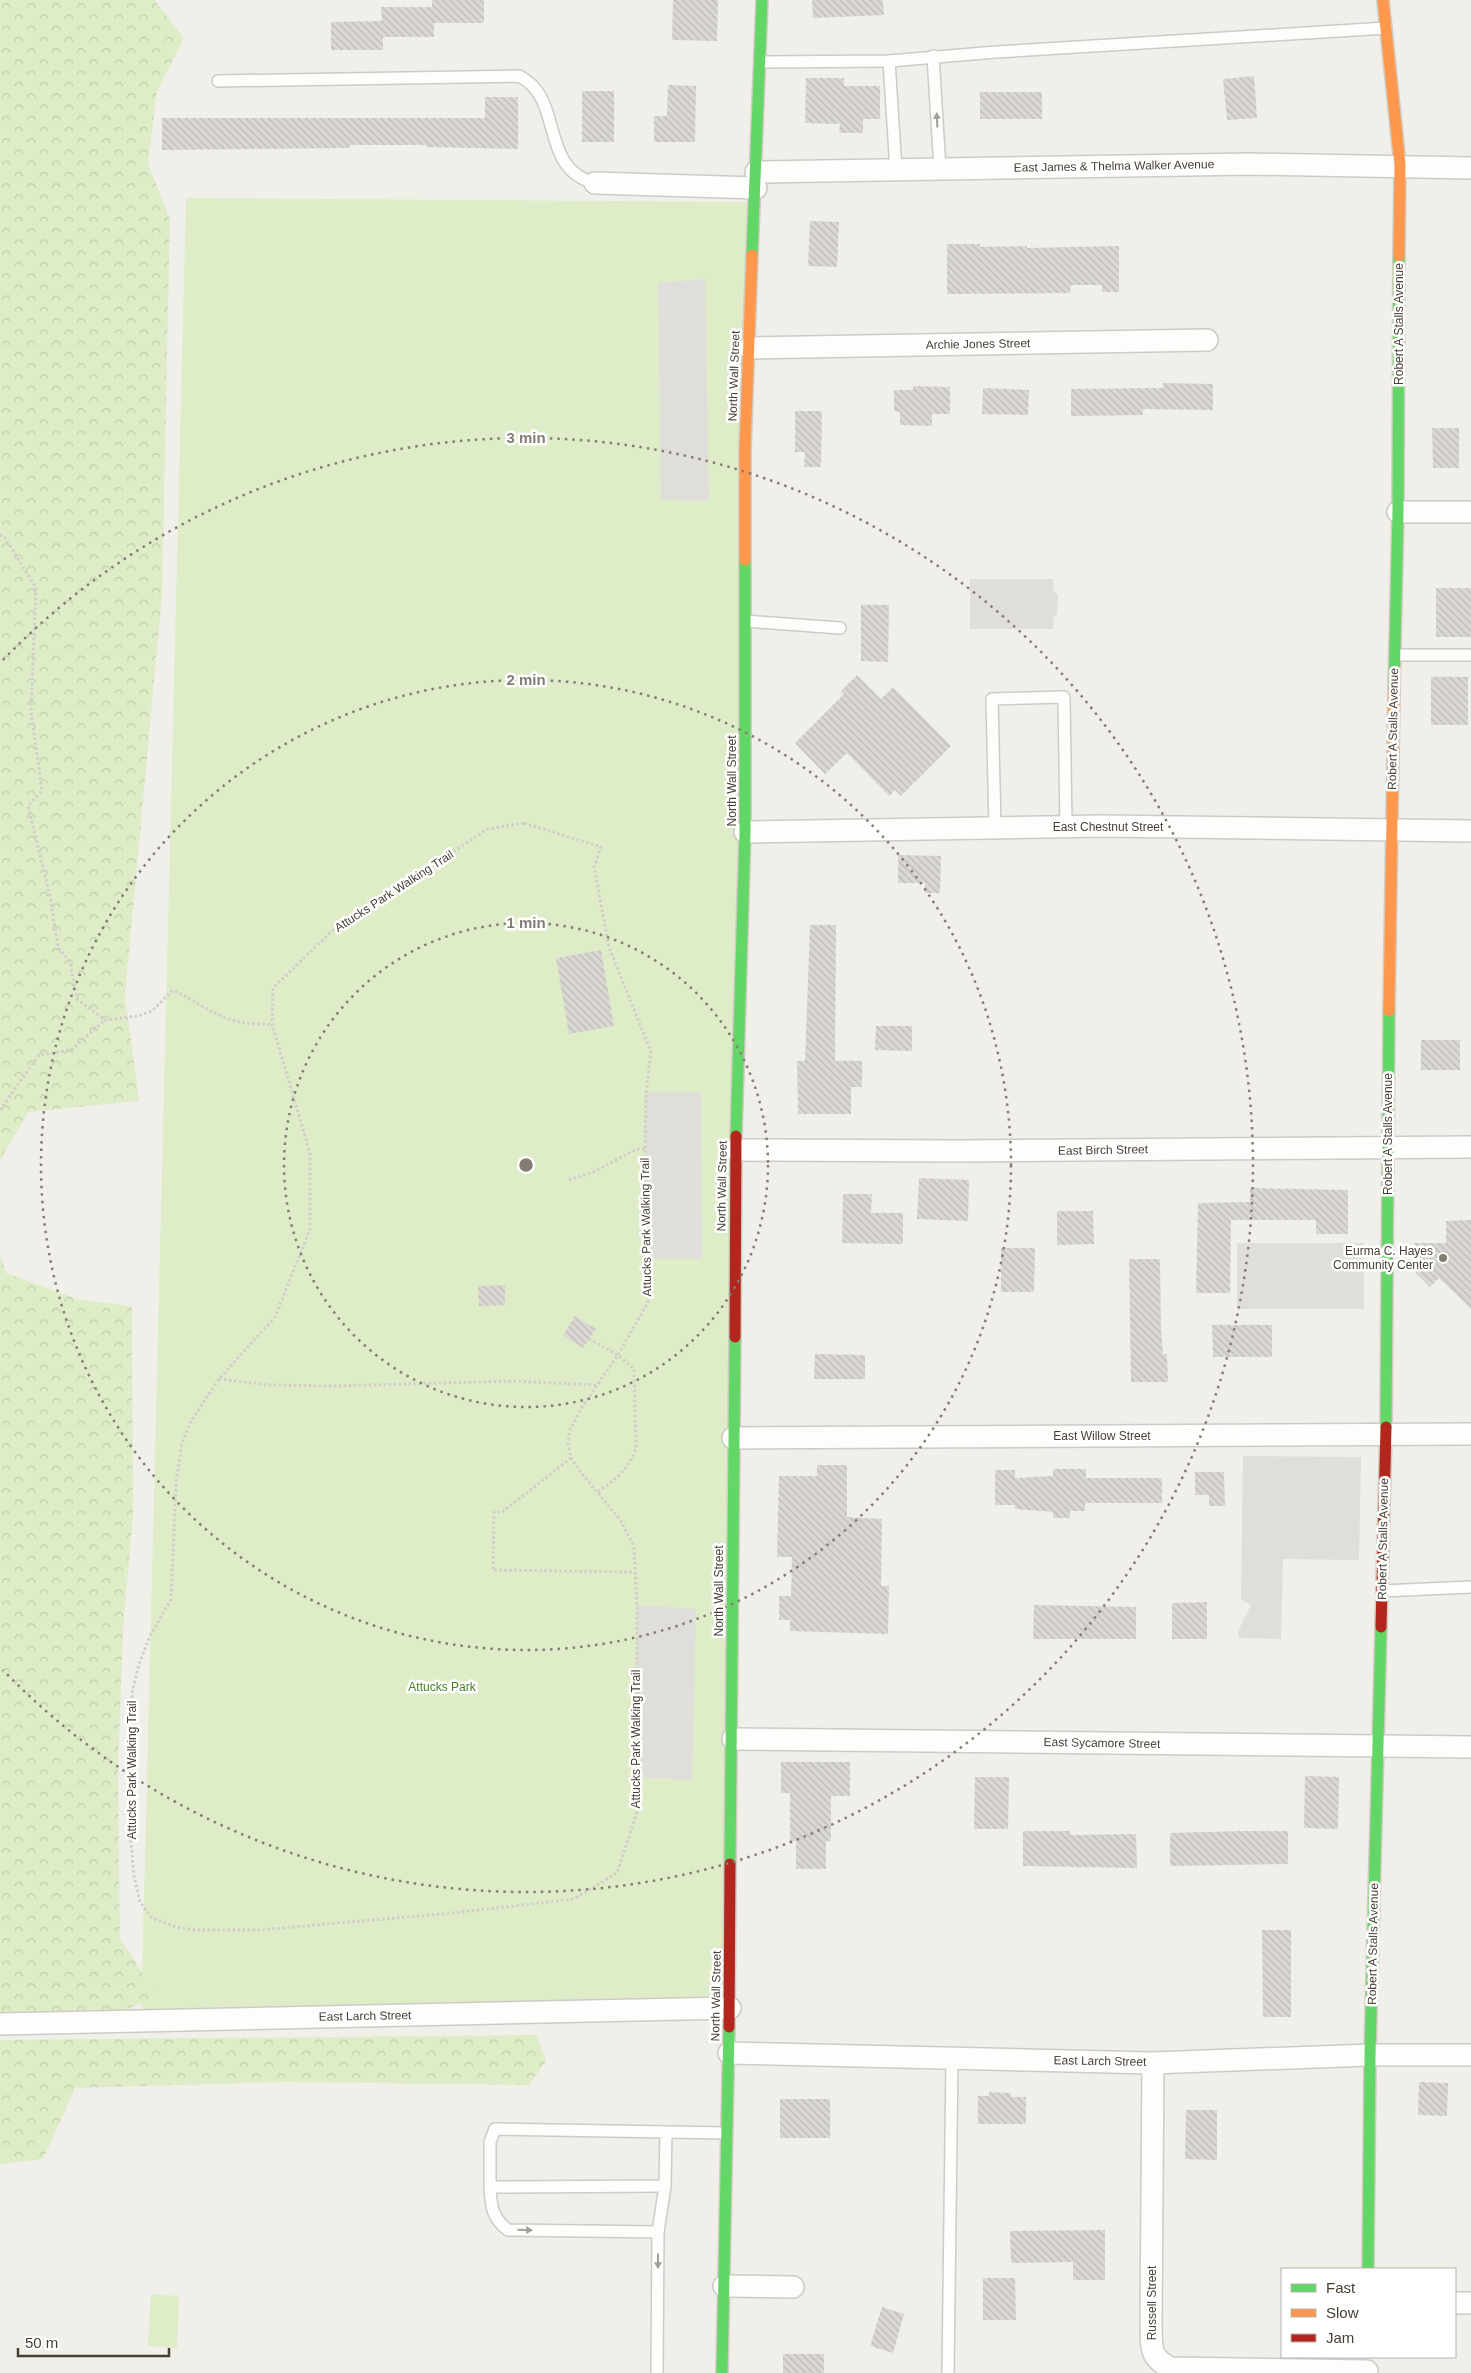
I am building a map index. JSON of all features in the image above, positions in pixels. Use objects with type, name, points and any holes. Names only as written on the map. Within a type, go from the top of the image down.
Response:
[{"type":"street","name":"North Wall Street","points":[[722,2373],[726,2133],[730,2053],[733,1438],[736,1150],[745,832],[746,448],[762,0]]},
{"type":"street","name":"Robert A Stalls Avenue","points":[[1368,2268],[1370,2054],[1386,1435],[1390,831],[1398,512],[1400,165],[1383,0]]},
{"type":"street","name":"East James & Thelma Walker Avenue","points":[[595,183],[756,180],[896,170],[940,169],[1250,164],[1400,165],[1471,168]]},
{"type":"street","name":"Archie Jones Street","points":[[749,348],[1207,340]]},
{"type":"street","points":[[1398,512],[1471,512]]},
{"type":"street","name":"East Chestnut Street","points":[[745,832],[1066,827],[1471,831]]},
{"type":"street","name":"East Birch Street","points":[[736,1150],[960,1151],[1471,1147]]},
{"type":"street","name":"East Willow Street","points":[[733,1438],[1471,1434]]},
{"type":"street","name":"East Sycamore Street","points":[[733,1739],[1471,1747]]},
{"type":"street","name":"East Larch Street","points":[[0,2024],[730,2008]]},
{"type":"street","name":"East Larch Street","points":[[730,2053],[1153,2063],[1370,2054],[1471,2055]]},
{"type":"street","name":"Russell Street","points":[[1153,2063],[1151,2322],[1152,2353],[1158,2362],[1171,2368],[1367,2367]]},
{"type":"street","points":[[724,2286],[793,2287]]},
{"type":"street","points":[[1456,2303],[1471,2303]]},
{"type":"lane","points":[[760,62],[889,61],[933,56],[1386,28]]},
{"type":"lane","points":[[933,56],[940,169]]},
{"type":"lane","points":[[889,61],[896,170]]},
{"type":"lane","points":[[218,81],[519,76],[530,81],[543,100],[553,137],[563,162],[572,173],[583,180],[595,183]]},
{"type":"lane","points":[[746,621],[840,628]]},
{"type":"lane","points":[[1395,656],[1471,655]]},
{"type":"lane","points":[[995,828],[992,698],[1064,698],[1066,827]]},
{"type":"lane","points":[[1382,1590],[1471,1588]]},
{"type":"lane","points":[[948,2373],[952,2058]]},
{"type":"lane","points":[[658,2232],[508,2230],[497,2221],[491,2207],[490,2142],[495,2129],[726,2133]]},
{"type":"lane","points":[[657,2373],[658,2232],[665,2186],[666,2132]]},
{"type":"lane","points":[[490,2187],[665,2186]]},
{"type":"path","points":[[0,535],[4,536],[36,588],[32,711],[42,791],[28,806],[50,896],[58,947],[70,962],[77,999],[105,1020]]},
{"type":"path","name":"Attucks Park Walking Trail","points":[[524,823],[601,847],[594,867],[608,947],[651,1052],[646,1093],[644,1149],[644,1259],[648,1302],[618,1355],[582,1407],[570,1430],[568,1444],[571,1458],[620,1521],[634,1547],[637,1605],[636,1812],[617,1873],[574,1899],[452,1913],[259,1930],[194,1930],[176,1927],[152,1918],[140,1902],[134,1876],[131,1840],[130,1753],[132,1693],[138,1664],[150,1636],[171,1599],[176,1483],[182,1443],[190,1423],[219,1379],[275,1317],[310,1229],[310,1153],[272,1024],[273,988],[334,929],[488,829],[524,823]]},
{"type":"path","points":[[0,1110],[39,1055],[72,1050],[105,1020],[138,1016],[152,1011],[173,990],[202,1008],[239,1024],[272,1024]]},
{"type":"path","points":[[569,1180],[593,1172],[636,1149],[644,1149]]},
{"type":"path","points":[[589,1339],[618,1355],[634,1369],[636,1374],[636,1447],[630,1466],[598,1492]]},
{"type":"path","points":[[219,1379],[288,1386],[514,1381],[596,1385]]},
{"type":"path","points":[[571,1458],[502,1512],[494,1512],[493,1570],[634,1572]]},
{"type":"green space","points":[[0,0],[154,0],[184,38],[157,91],[148,163],[170,219],[162,596],[125,995],[139,1101],[28,1112],[0,1160]]},
{"type":"green space","name":"Attucks Park","points":[[186,198],[755,202],[730,2008],[141,2021]]},
{"type":"green space","points":[[0,1255],[6,1273],[80,1300],[132,1306],[133,1516],[123,1630],[118,1767],[120,1939],[158,1996],[120,2012],[0,2012]]},
{"type":"green space","points":[[536,2035],[546,2061],[529,2085],[284,2082],[75,2088],[43,2159],[0,2164],[0,2040]]},
{"type":"green space","points":[[151,2294],[179,2296],[177,2348],[148,2346]]},
{"type":"shaded area","points":[[705,279],[709,501],[661,500],[658,283]]},
{"type":"shaded area","points":[[970,579],[1053,579],[1053,590],[1058,595],[1057,614],[1053,618],[1053,629],[970,629]]},
{"type":"shaded area","points":[[701,1092],[702,1259],[644,1259],[646,1093]]},
{"type":"shaded area","points":[[1237,1243],[1364,1243],[1364,1309],[1237,1309]]},
{"type":"shaded area","points":[[1243,1456],[1361,1457],[1359,1560],[1283,1559],[1281,1639],[1239,1638],[1238,1631],[1251,1605],[1241,1599]]},
{"type":"shaded area","points":[[637,1605],[696,1609],[692,1780],[635,1777]]},
{"type":"building","points":[[432,0],[484,0],[484,23],[434,23],[434,37],[383,37],[383,50],[331,50],[331,22],[382,21],[381,7],[432,7]]},
{"type":"building","points":[[673,0],[718,0],[717,41],[672,40]]},
{"type":"building","points":[[812,0],[883,0],[884,15],[813,18]]},
{"type":"building","points":[[1254,76],[1257,118],[1227,120],[1223,79]]},
{"type":"building","points":[[806,78],[844,78],[844,86],[880,86],[880,119],[863,119],[863,133],[839,133],[840,124],[805,123]]},
{"type":"building","points":[[668,85],[696,86],[695,142],[654,142],[654,116],[667,116]]},
{"type":"building","points":[[582,91],[614,91],[614,142],[582,142]]},
{"type":"building","points":[[980,92],[1042,92],[1042,119],[980,119]]},
{"type":"building","points":[[485,97],[518,97],[518,149],[426,147],[426,145],[350,145],[349,148],[162,150],[162,118],[485,118]]},
{"type":"building","points":[[810,221],[839,222],[837,267],[808,266]]},
{"type":"building","points":[[947,244],[980,244],[980,247],[1027,246],[1027,248],[1119,246],[1119,292],[1102,292],[1102,285],[1071,285],[1070,293],[947,294]]},
{"type":"building","points":[[1163,383],[1213,384],[1213,410],[1143,409],[1143,415],[1071,416],[1071,389],[1163,388]]},
{"type":"building","points":[[913,386],[950,387],[950,414],[932,414],[932,426],[900,425],[900,412],[894,411],[894,390],[913,390]]},
{"type":"building","points":[[983,388],[1029,390],[1028,415],[982,414]]},
{"type":"building","points":[[795,411],[822,411],[821,467],[804,467],[805,452],[795,452]]},
{"type":"building","points":[[1432,428],[1459,428],[1459,468],[1433,468]]},
{"type":"building","points":[[1436,588],[1471,588],[1471,637],[1436,637]]},
{"type":"building","points":[[861,605],[889,605],[888,662],[861,661]]},
{"type":"building","points":[[857,675],[881,699],[893,687],[951,746],[901,796],[895,790],[889,796],[847,753],[825,774],[795,743],[844,694],[841,691]]},
{"type":"building","points":[[1431,677],[1468,677],[1468,725],[1431,725]]},
{"type":"building","points":[[898,855],[941,856],[940,893],[925,893],[925,883],[898,883]]},
{"type":"building","points":[[810,925],[836,925],[835,1061],[862,1061],[862,1087],[851,1087],[851,1114],[798,1114],[797,1061],[805,1061]]},
{"type":"building","points":[[601,950],[614,1026],[569,1034],[556,958]]},
{"type":"building","points":[[876,1026],[912,1026],[912,1051],[875,1050]]},
{"type":"building","points":[[1421,1040],[1460,1040],[1460,1070],[1421,1070]]},
{"type":"building","points":[[919,1178],[969,1180],[968,1221],[917,1219]]},
{"type":"building","points":[[1250,1188],[1348,1190],[1348,1234],[1316,1234],[1316,1220],[1231,1220],[1230,1293],[1196,1293],[1198,1203],[1250,1202]]},
{"type":"building","points":[[843,1194],[872,1194],[871,1213],[903,1213],[903,1244],[842,1243]]},
{"type":"building","points":[[1057,1211],[1093,1211],[1094,1244],[1057,1245]]},
{"type":"building","name":"Eurma C. Hayes Community Center","points":[[1471,1220],[1471,1309],[1439,1278],[1430,1287],[1415,1272],[1414,1243],[1446,1243],[1446,1221]]},
{"type":"building","points":[[1001,1248],[1035,1248],[1034,1292],[1001,1292]]},
{"type":"building","points":[[1129,1259],[1160,1259],[1161,1330],[1163,1354],[1167,1354],[1168,1382],[1131,1382]]},
{"type":"building","points":[[505,1285],[505,1305],[479,1306],[478,1286]]},
{"type":"building","points":[[575,1316],[596,1329],[583,1348],[563,1335]]},
{"type":"building","points":[[1212,1325],[1272,1325],[1272,1357],[1213,1357]]},
{"type":"building","points":[[815,1354],[865,1355],[865,1379],[814,1379]]},
{"type":"building","points":[[817,1465],[847,1465],[847,1517],[882,1519],[881,1586],[889,1586],[888,1634],[790,1631],[790,1620],[779,1620],[779,1596],[791,1596],[792,1557],[777,1557],[779,1476],[817,1476]]},
{"type":"building","points":[[1053,1469],[1086,1469],[1086,1478],[1162,1478],[1162,1503],[1085,1503],[1085,1511],[1070,1511],[1070,1518],[1053,1518],[1053,1512],[1015,1509],[1015,1505],[995,1505],[995,1470],[1015,1470],[1015,1478],[1053,1476]]},
{"type":"building","points":[[1195,1472],[1224,1472],[1225,1506],[1209,1506],[1209,1495],[1195,1495]]},
{"type":"building","points":[[1207,1602],[1207,1639],[1172,1639],[1172,1603]]},
{"type":"building","points":[[1034,1605],[1136,1607],[1136,1639],[1033,1639]]},
{"type":"building","points":[[781,1762],[850,1762],[850,1796],[831,1796],[831,1841],[826,1841],[826,1869],[796,1869],[796,1841],[790,1841],[790,1793],[781,1793]]},
{"type":"building","points":[[1305,1776],[1339,1777],[1338,1829],[1304,1828]]},
{"type":"building","points":[[975,1777],[1009,1777],[1008,1829],[974,1829]]},
{"type":"building","points":[[1023,1831],[1070,1831],[1070,1835],[1136,1834],[1137,1868],[1023,1866]]},
{"type":"building","points":[[1288,1831],[1288,1864],[1170,1866],[1170,1833]]},
{"type":"building","points":[[1262,1930],[1291,1930],[1291,2017],[1263,2017]]},
{"type":"building","points":[[1419,2082],[1448,2083],[1447,2116],[1418,2115]]},
{"type":"building","points":[[989,2092],[1011,2093],[1011,2097],[1026,2097],[1026,2124],[978,2124],[978,2096],[989,2096]]},
{"type":"building","points":[[780,2099],[830,2099],[830,2138],[780,2138]]},
{"type":"building","points":[[1186,2110],[1217,2110],[1217,2160],[1185,2159]]},
{"type":"building","points":[[1105,2230],[1105,2280],[1073,2280],[1073,2262],[1011,2263],[1010,2231]]},
{"type":"building","points":[[983,2278],[1015,2278],[1016,2320],[983,2320]]},
{"type":"building","points":[[882,2307],[904,2314],[893,2353],[870,2346]]},
{"type":"building","points":[[783,2354],[824,2354],[824,2373],[783,2373]]},
{"type":"traffic: fast","points":[[752,255],[762,0]]},
{"type":"traffic: fast","points":[[1394,690],[1398,512],[1399,256]]},
{"type":"traffic: fast","points":[[736,1136],[745,832],[745,560]]},
{"type":"traffic: fast","points":[[1386,1427],[1389,1011]]},
{"type":"traffic: fast","points":[[730,1864],[735,1337]]},
{"type":"traffic: fast","points":[[1368,2268],[1370,2055],[1381,1627]]},
{"type":"traffic: fast","points":[[722,2373],[729,2027]]},
{"type":"traffic: slow","points":[[1383,0],[1400,165],[1399,256]]},
{"type":"traffic: slow","points":[[745,560],[745,448],[752,255]]},
{"type":"traffic: slow","points":[[1389,1011],[1394,690]]},
{"type":"traffic: jam","points":[[735,1337],[736,1136]]},
{"type":"traffic: jam","points":[[1381,1627],[1386,1427]]},
{"type":"traffic: jam","points":[[729,2027],[730,1864]]},
{"type":"place","name":"Eurma C. Hayes Community Center","points":[[1443,1258]]}]
